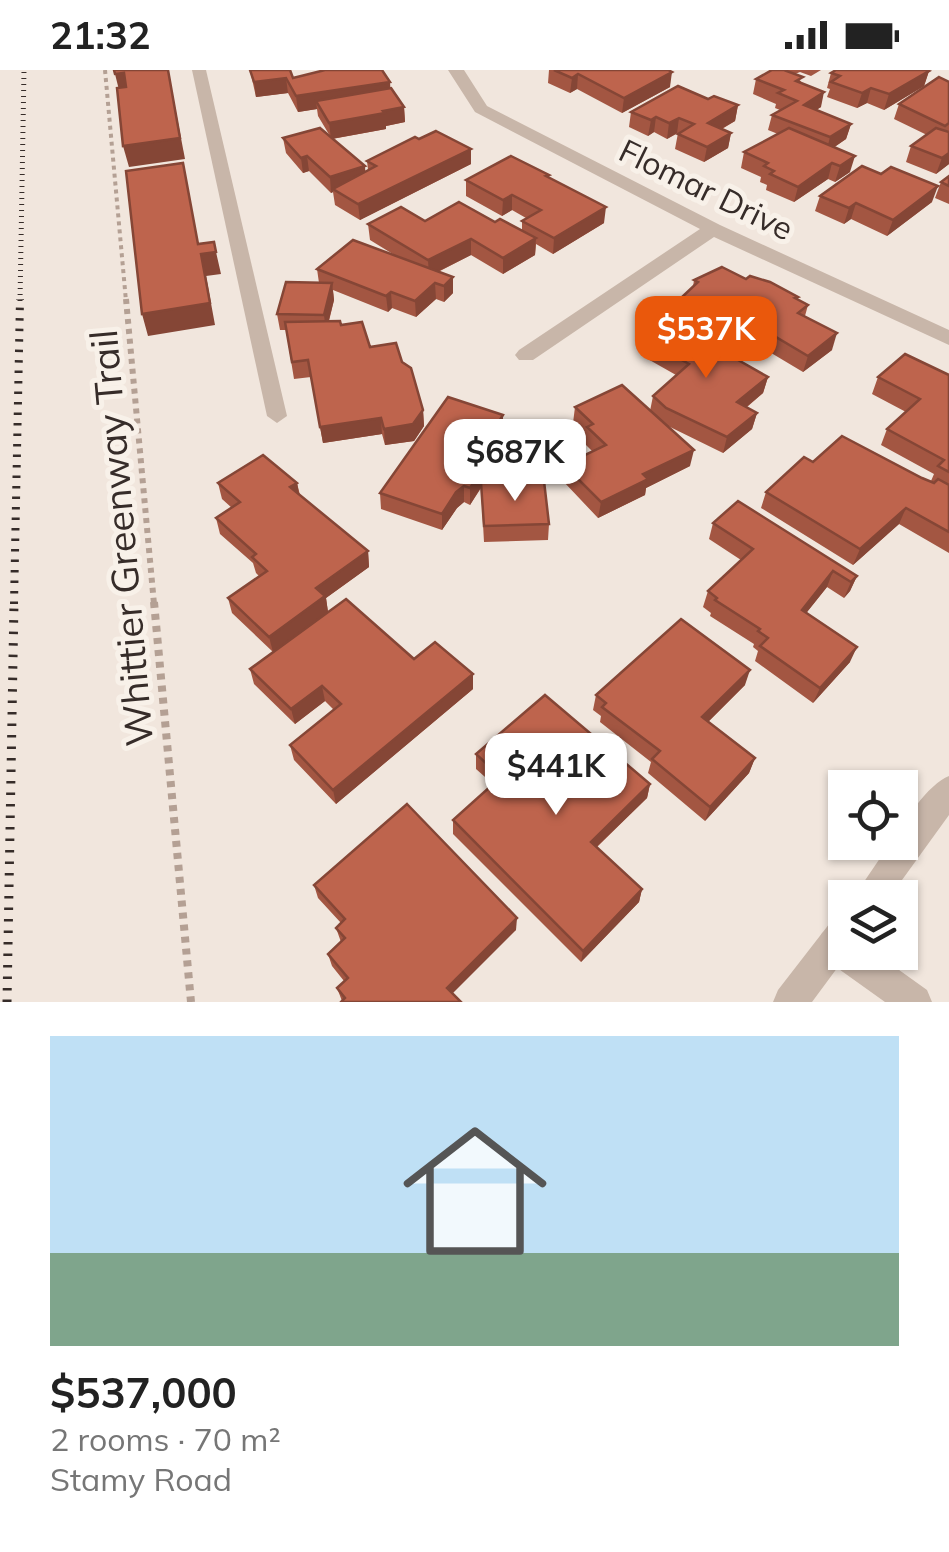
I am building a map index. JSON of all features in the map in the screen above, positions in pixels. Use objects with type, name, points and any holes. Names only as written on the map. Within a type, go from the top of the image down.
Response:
[{"type":"street","name":"Flomar Drive","points":[[456,70],[481,109],[713,230],[949,338]]},
{"type":"street","points":[[526,354],[713,230]]},
{"type":"street","points":[[883,880],[949,790]]},
{"type":"street","points":[[790,1002],[828,953]]},
{"type":"street","points":[[878,970],[915,1002]]},
{"type":"lane","points":[[199,70],[277,416]]},
{"type":"path","name":"Whittier Greenway Trail","points":[[105,70],[191,1002]]},
{"type":"building","points":[[114,70],[168,70],[180,138],[123,146],[117,88],[126,87],[124,73],[115,74]]},
{"type":"building","points":[[250,70],[290,70],[293,78],[325,70],[382,70],[390,82],[296,96],[286,78],[254,82]]},
{"type":"building","points":[[554,70],[672,72],[624,98],[578,74],[572,78]]},
{"type":"building","points":[[772,70],[803,77],[796,81],[824,92],[804,105],[851,124],[830,137],[772,115],[797,101],[778,93],[784,90],[756,79]]},
{"type":"building","points":[[929,71],[889,94],[871,88],[862,93],[831,82],[840,76],[831,73]]},
{"type":"building","points":[[939,77],[949,82],[949,123],[945,126],[899,104]]},
{"type":"building","points":[[678,86],[708,99],[714,96],[738,105],[708,123],[731,133],[707,147],[678,134],[694,124],[679,118],[669,123],[656,117],[651,120],[631,112]]},
{"type":"building","points":[[391,88],[404,107],[329,123],[316,101]]},
{"type":"building","points":[[320,128],[365,166],[330,177],[307,156],[301,158],[283,138]]},
{"type":"building","points":[[789,128],[855,156],[840,166],[832,163],[798,187],[770,174],[774,171],[764,166],[768,163],[744,152]]},
{"type":"building","points":[[936,128],[949,132],[949,153],[942,158],[911,146]]},
{"type":"building","points":[[436,131],[471,149],[358,204],[333,189],[376,166],[367,161]]},
{"type":"building","points":[[511,156],[606,207],[554,238],[522,221],[541,210],[512,195],[503,200],[466,180]]},
{"type":"building","points":[[183,163],[198,244],[214,242],[216,252],[201,254],[210,303],[142,314],[126,171]]},
{"type":"building","points":[[862,166],[881,174],[891,167],[938,186],[893,220],[856,203],[849,208],[820,196]]},
{"type":"building","points":[[459,202],[536,238],[503,258],[471,239],[428,260],[368,224],[401,207],[425,221]]},
{"type":"building","points":[[353,240],[453,277],[444,286],[435,283],[415,301],[391,292],[386,296],[317,269]]},
{"type":"building","points":[[722,267],[746,279],[750,276],[770,282],[798,297],[795,298],[808,305],[798,313],[837,333],[808,356],[732,311],[720,320],[681,298],[698,282],[694,280]]},
{"type":"building","points":[[286,282],[332,283],[324,315],[277,314]]},
{"type":"building","points":[[679,320],[724,343],[717,348],[768,377],[737,402],[757,413],[727,437],[666,408],[653,396],[689,364],[649,342]]},
{"type":"building","points":[[340,321],[341,325],[362,322],[370,347],[396,343],[402,362],[411,368],[423,410],[413,424],[384,429],[381,418],[320,427],[308,360],[292,362],[285,322]]},
{"type":"building","points":[[905,354],[949,375],[949,472],[938,466],[944,460],[887,429],[920,399],[878,377]]},
{"type":"building","points":[[622,385],[694,450],[643,474],[648,479],[601,502],[564,465],[606,445],[587,427],[593,424],[575,407]]},
{"type":"building","points":[[448,397],[503,415],[490,436],[498,438],[488,453],[492,455],[470,488],[464,486],[456,492],[442,514],[380,493]]},
{"type":"building","points":[[842,436],[922,478],[934,483],[938,479],[949,485],[949,532],[906,508],[860,549],[766,492],[804,457],[813,462]]},
{"type":"building","points":[[263,455],[297,483],[290,487],[368,551],[316,588],[325,596],[269,637],[228,598],[267,571],[252,557],[256,554],[216,518],[240,502],[218,483]]},
{"type":"building","points":[[544,481],[549,524],[484,526],[481,483]]},
{"type":"building","points":[[738,501],[857,576],[851,582],[833,571],[802,610],[857,647],[820,688],[760,646],[768,638],[760,629],[715,600],[708,591],[753,549],[713,523]]},
{"type":"building","points":[[346,599],[414,659],[435,642],[473,674],[333,790],[290,745],[341,704],[322,686],[291,709],[250,669]]},
{"type":"building","points":[[681,619],[750,670],[702,717],[755,758],[710,807],[652,759],[660,751],[602,707],[606,703],[596,695]]},
{"type":"building","points":[[545,695],[650,784],[591,842],[642,889],[583,951],[453,820],[501,777],[476,754]]},
{"type":"building","points":[[407,804],[517,918],[447,988],[461,1002],[341,1002],[345,998],[337,988],[348,978],[328,954],[345,938],[336,928],[345,919],[314,885]]},
{"type":"railway","points":[[20,301],[24,70]]},
{"type":"railway","points":[[14,604],[20,299]]},
{"type":"railway","points":[[7,1002],[14,602]]}]
